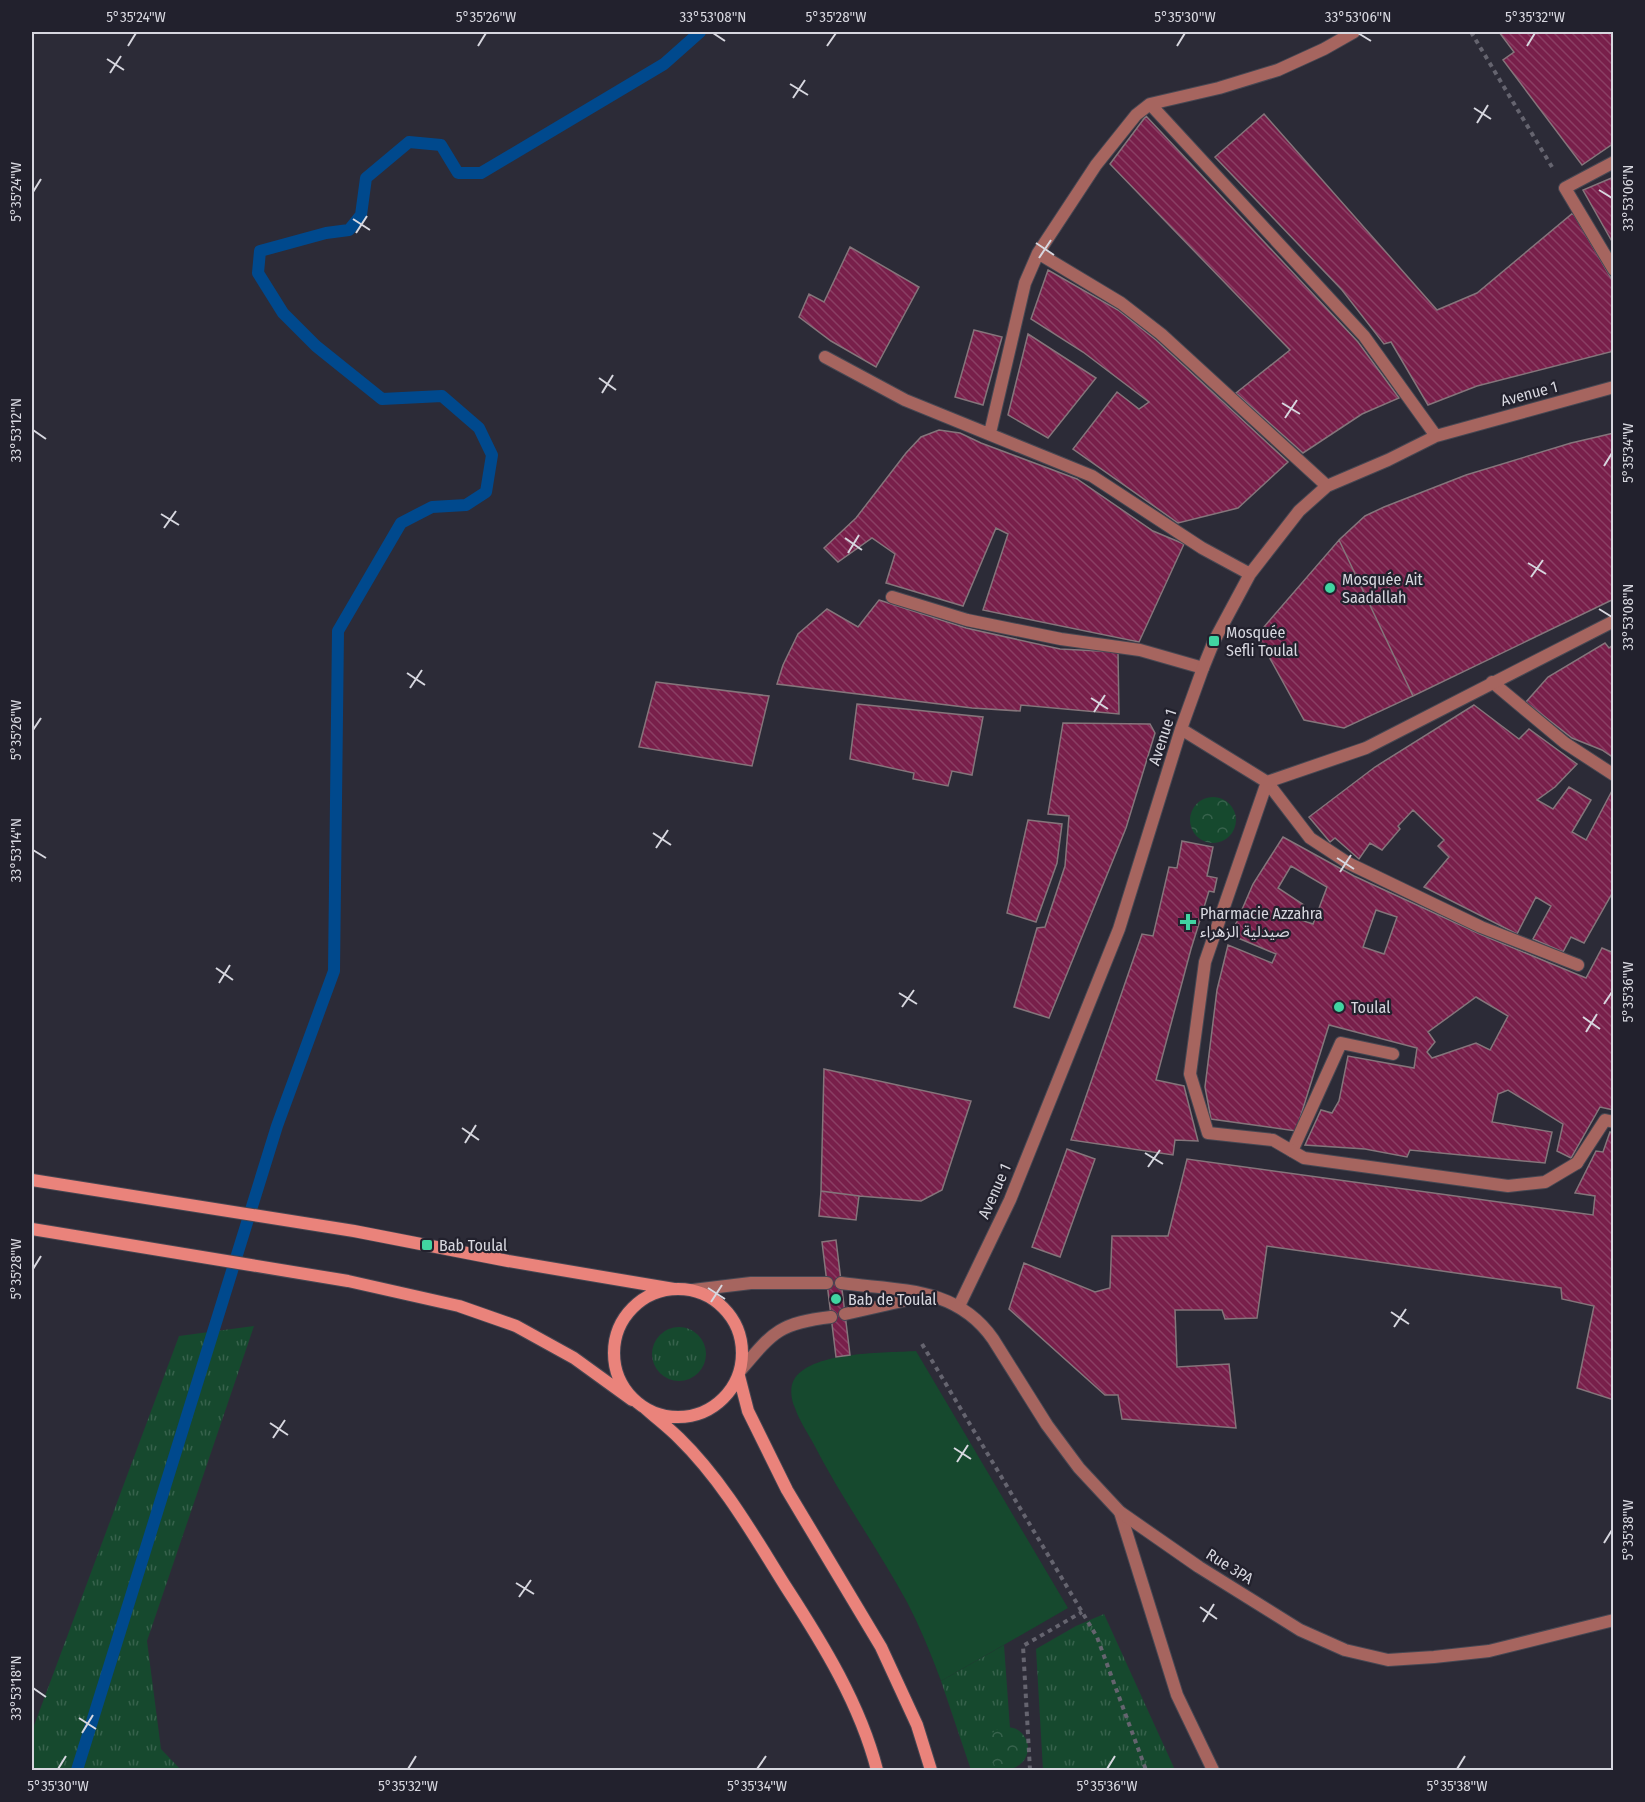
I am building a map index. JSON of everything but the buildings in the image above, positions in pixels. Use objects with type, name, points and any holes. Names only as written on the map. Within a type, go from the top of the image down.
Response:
[{"type":"main road","points":[[32,1180],[354,1231],[508,1261],[674,1289],[693,1290],[709,1297],[723,1307],[734,1320],[740,1337],[742,1354],[740,1373],[748,1411],[786,1490],[881,1647],[917,1725],[931,1770]]},
{"type":"main road","points":[[32,1229],[348,1281],[459,1306],[516,1326],[574,1358],[632,1400],[662,1416],[681,1418],[699,1414],[716,1406],[729,1392],[740,1373]]},
{"type":"main road","points":[[632,1400],[620,1382],[614,1362],[614,1340],[621,1321],[635,1304],[654,1293],[674,1289]]},
{"type":"main road","points":[[645,1408],[680,1438],[701,1462],[738,1511],[806,1617],[837,1672],[868,1737],[877,1770]]},
{"type":"street","points":[[990,433],[1025,283],[1038,253],[1096,165],[1136,115],[1150,104],[1219,88],[1278,70],[1354,32]]},
{"type":"street","points":[[1150,104],[1364,336],[1436,436]]},
{"type":"street","points":[[1614,162],[1565,188],[1614,270]]},
{"type":"street","points":[[1038,253],[1121,303],[1161,334],[1328,486]]},
{"type":"street","points":[[825,357],[905,400],[1092,476],[1202,548],[1250,574]]},
{"type":"street","name":"Avenue 1","points":[[959,1306],[1010,1200],[1119,929],[1181,729],[1203,668],[1214,641],[1250,574],[1299,511],[1328,486],[1436,436],[1614,387]]},
{"type":"street","points":[[892,597],[967,620],[1061,639],[1140,650],[1203,668]]},
{"type":"street","points":[[1267,782],[1366,748],[1614,621]]},
{"type":"street","points":[[1492,682],[1565,743],[1614,775]]},
{"type":"street","points":[[1181,729],[1267,782],[1310,838],[1348,863],[1481,927],[1578,965]]},
{"type":"street","points":[[1267,782],[1205,962],[1190,1074],[1208,1133],[1273,1140],[1304,1158],[1508,1186],[1545,1182],[1577,1163],[1605,1120],[1614,1122]]},
{"type":"street","points":[[1292,1151],[1341,1043],[1393,1054]]},
{"type":"street","points":[[693,1290],[751,1283],[827,1283]]},
{"type":"street","name":"Rue 3PA","points":[[841,1283],[930,1295],[959,1306],[972,1315],[983,1326],[1047,1425],[1079,1468],[1120,1512],[1199,1567],[1300,1630],[1345,1650],[1388,1660],[1489,1651],[1614,1620]]},
{"type":"street","points":[[845,1314],[930,1295]]},
{"type":"street","points":[[740,1373],[764,1342],[779,1330],[802,1320],[831,1317]]},
{"type":"street","points":[[1120,1512],[1177,1695],[1212,1770]]},
{"type":"path","points":[[1471,32],[1565,188]]},
{"type":"path","points":[[922,1344],[1097,1637],[1146,1770]]},
{"type":"path","points":[[1030,1770],[1023,1646],[1082,1612]]},
{"type":"green space","points":[[1213,797],[1229,804],[1236,820],[1229,836],[1213,843],[1197,836],[1190,820],[1197,804]]},
{"type":"green space","points":[[254,1326],[147,1641],[161,1749],[181,1770],[32,1770],[32,1731],[179,1336]]},
{"type":"green space","points":[[679,1327],[689,1329],[698,1335],[704,1344],[706,1354],[704,1364],[698,1373],[689,1379],[679,1381],[669,1379],[660,1373],[654,1364],[652,1354],[654,1344],[660,1335],[669,1329]]},
{"type":"green space","points":[[916,1351],[1068,1608],[941,1681],[907,1602],[798,1417],[791,1393],[795,1378],[804,1369],[818,1363],[851,1355]]},
{"type":"green space","points":[[1104,1614],[1175,1770],[1043,1770],[1036,1649],[1076,1626]]},
{"type":"green space","points":[[1004,1645],[1013,1770],[971,1770],[941,1681]]},
{"type":"green space","points":[[1007,1727],[1015,1728],[1022,1733],[1027,1740],[1027,1756],[1022,1763],[1015,1768],[1007,1769],[999,1768],[992,1763],[987,1756],[986,1748],[987,1740],[992,1733],[999,1728]]},
{"type":"waterway","points":[[77,1770],[277,1126],[334,971],[338,631],[401,523],[432,507],[466,505],[486,492],[492,455],[479,428],[442,396],[382,399],[316,346],[283,313],[258,273],[260,251],[326,233],[349,230],[361,215],[366,178],[409,142],[441,145],[458,173],[481,173],[664,64],[700,32]]},
{"type":"place","name":"Mosquée Ait Saadallah","points":[[1330,588]]},
{"type":"place","name":"Mosquée Sefli Toulal","points":[[1214,641]]},
{"type":"place","name":"Pharmacie Azzahra صيدلية الزهراء","points":[[1188,922]]},
{"type":"place","name":"Toulal","points":[[1339,1007]]},
{"type":"place","name":"Bab Toulal","points":[[427,1245]]},
{"type":"place","name":"Bab de Toulal","points":[[836,1299]]}]
